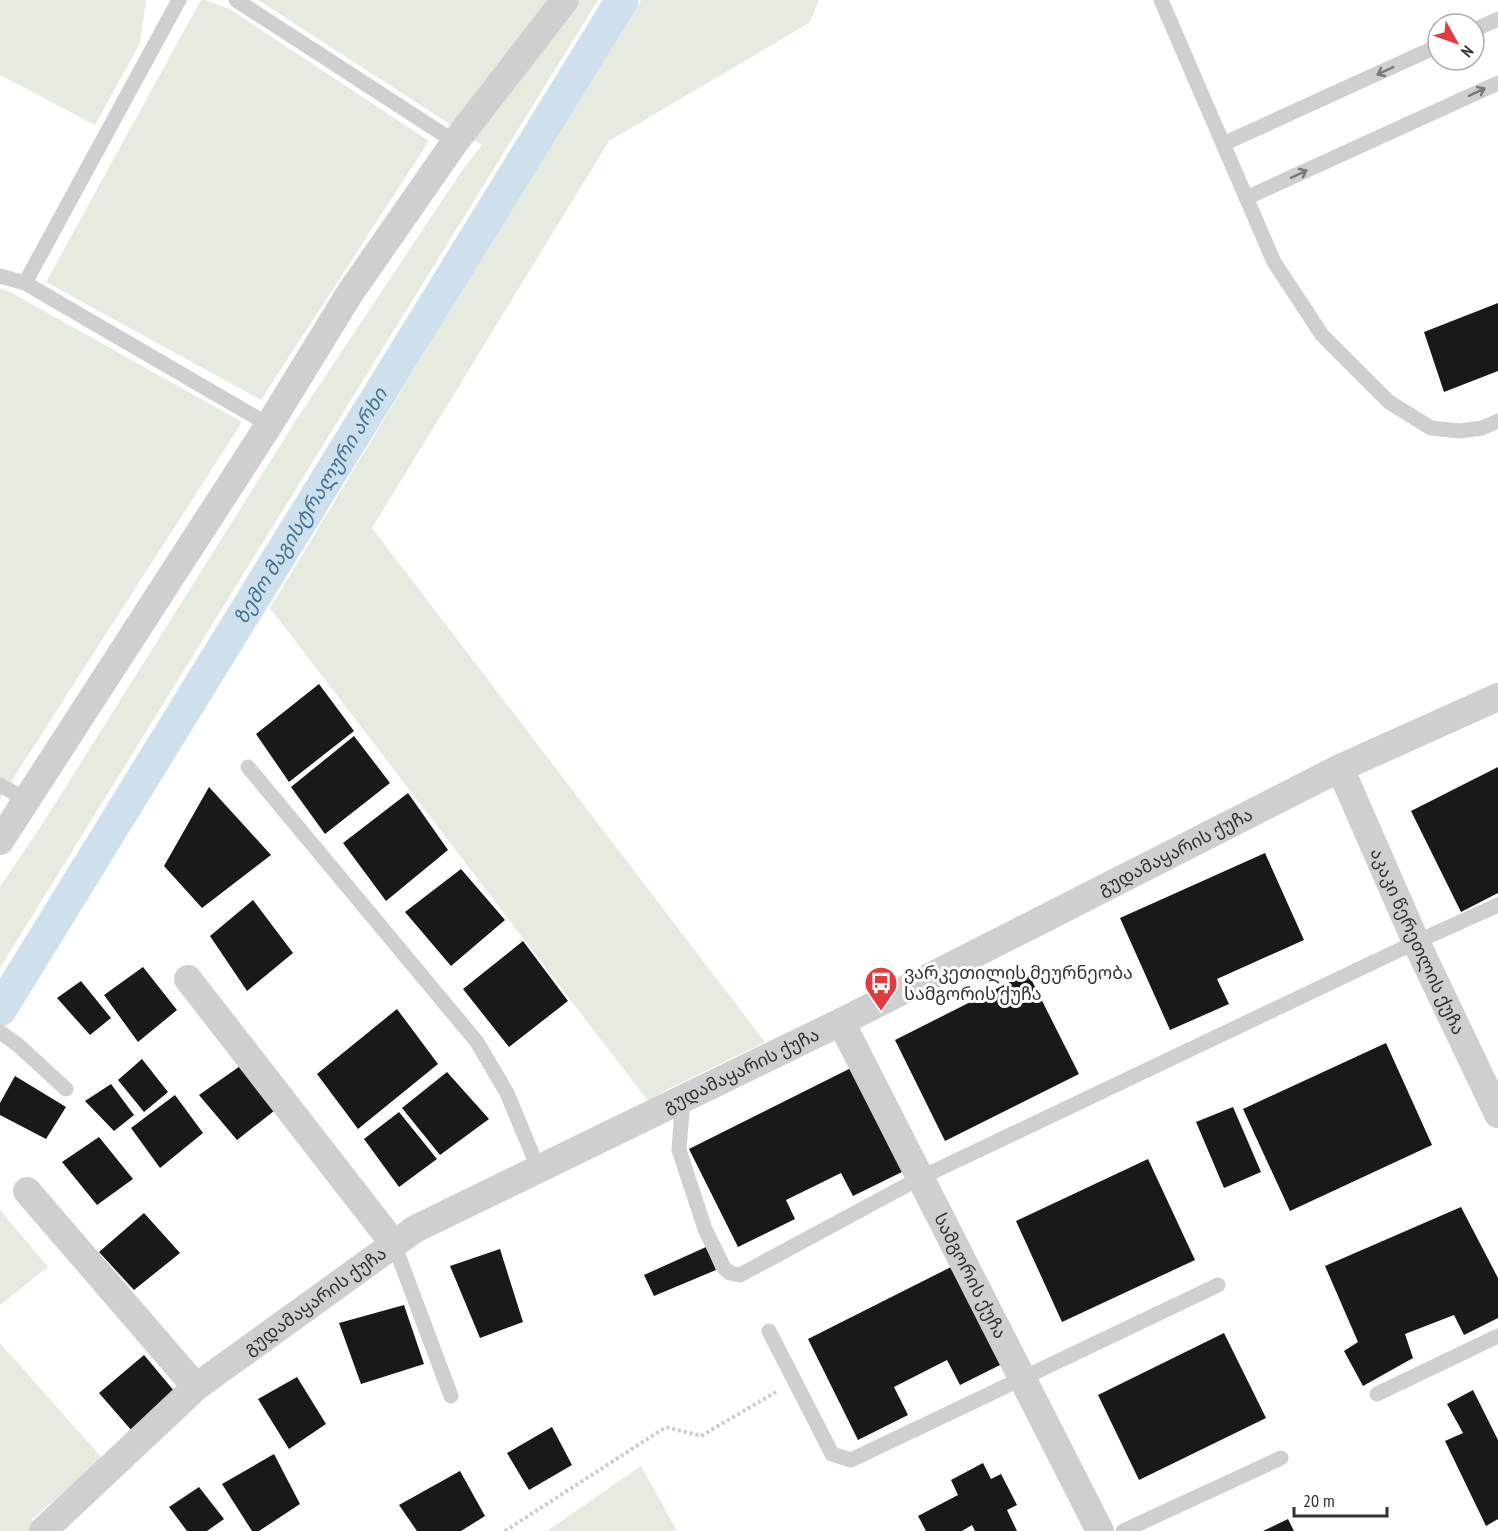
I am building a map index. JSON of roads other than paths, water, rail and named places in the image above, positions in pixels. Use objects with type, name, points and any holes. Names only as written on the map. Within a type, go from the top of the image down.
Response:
[{"type":"street","points":[[0,841],[269,425],[350,292],[455,142],[565,0]]},
{"type":"street","name":"გუდამაყარის ქუჩა","points":[[43,1531],[196,1387],[415,1229],[841,1022],[1340,768],[1498,697]]},
{"type":"street","name":"აკაკი წერეთლის ქუჩა","points":[[1340,768],[1416,942],[1498,1114]]},
{"type":"street","points":[[188,979],[394,1244]]},
{"type":"street","name":"სამგორის ქუჩა","points":[[841,1022],[1100,1531]]},
{"type":"street","points":[[27,1191],[196,1387]]},
{"type":"lane","points":[[24,283],[179,0]]},
{"type":"lane","points":[[236,0],[455,142]]},
{"type":"lane","points":[[1161,0],[1274,262],[1322,335],[1389,402],[1431,428],[1460,431],[1482,428],[1498,421]]},
{"type":"lane","points":[[1223,144],[1426,51]]},
{"type":"lane","points":[[1246,198],[1498,82]]},
{"type":"lane","points":[[0,276],[24,283],[269,425]]},
{"type":"lane","points":[[248,767],[477,1042],[507,1093],[538,1168]]},
{"type":"lane","points":[[0,785],[27,800]]},
{"type":"lane","points":[[683,1098],[679,1149],[705,1230],[724,1268],[730,1273],[740,1275],[920,1178],[1498,905]]},
{"type":"lane","points":[[0,1032],[18,1045],[66,1089]]},
{"type":"lane","points":[[394,1244],[451,1396]]},
{"type":"lane","points":[[769,1331],[832,1454],[851,1460],[1218,1285]]},
{"type":"lane","points":[[1377,1394],[1498,1336]]},
{"type":"lane","points":[[1123,1531],[1281,1458]]},
{"type":"waterway","name":"ზემო მაგისტრალური არხი","points":[[0,1010],[622,0]]},
{"type":"place","name":"ვარკეთილის მეურნეობა სამგორის ქუჩა","points":[[881,1012]]}]
